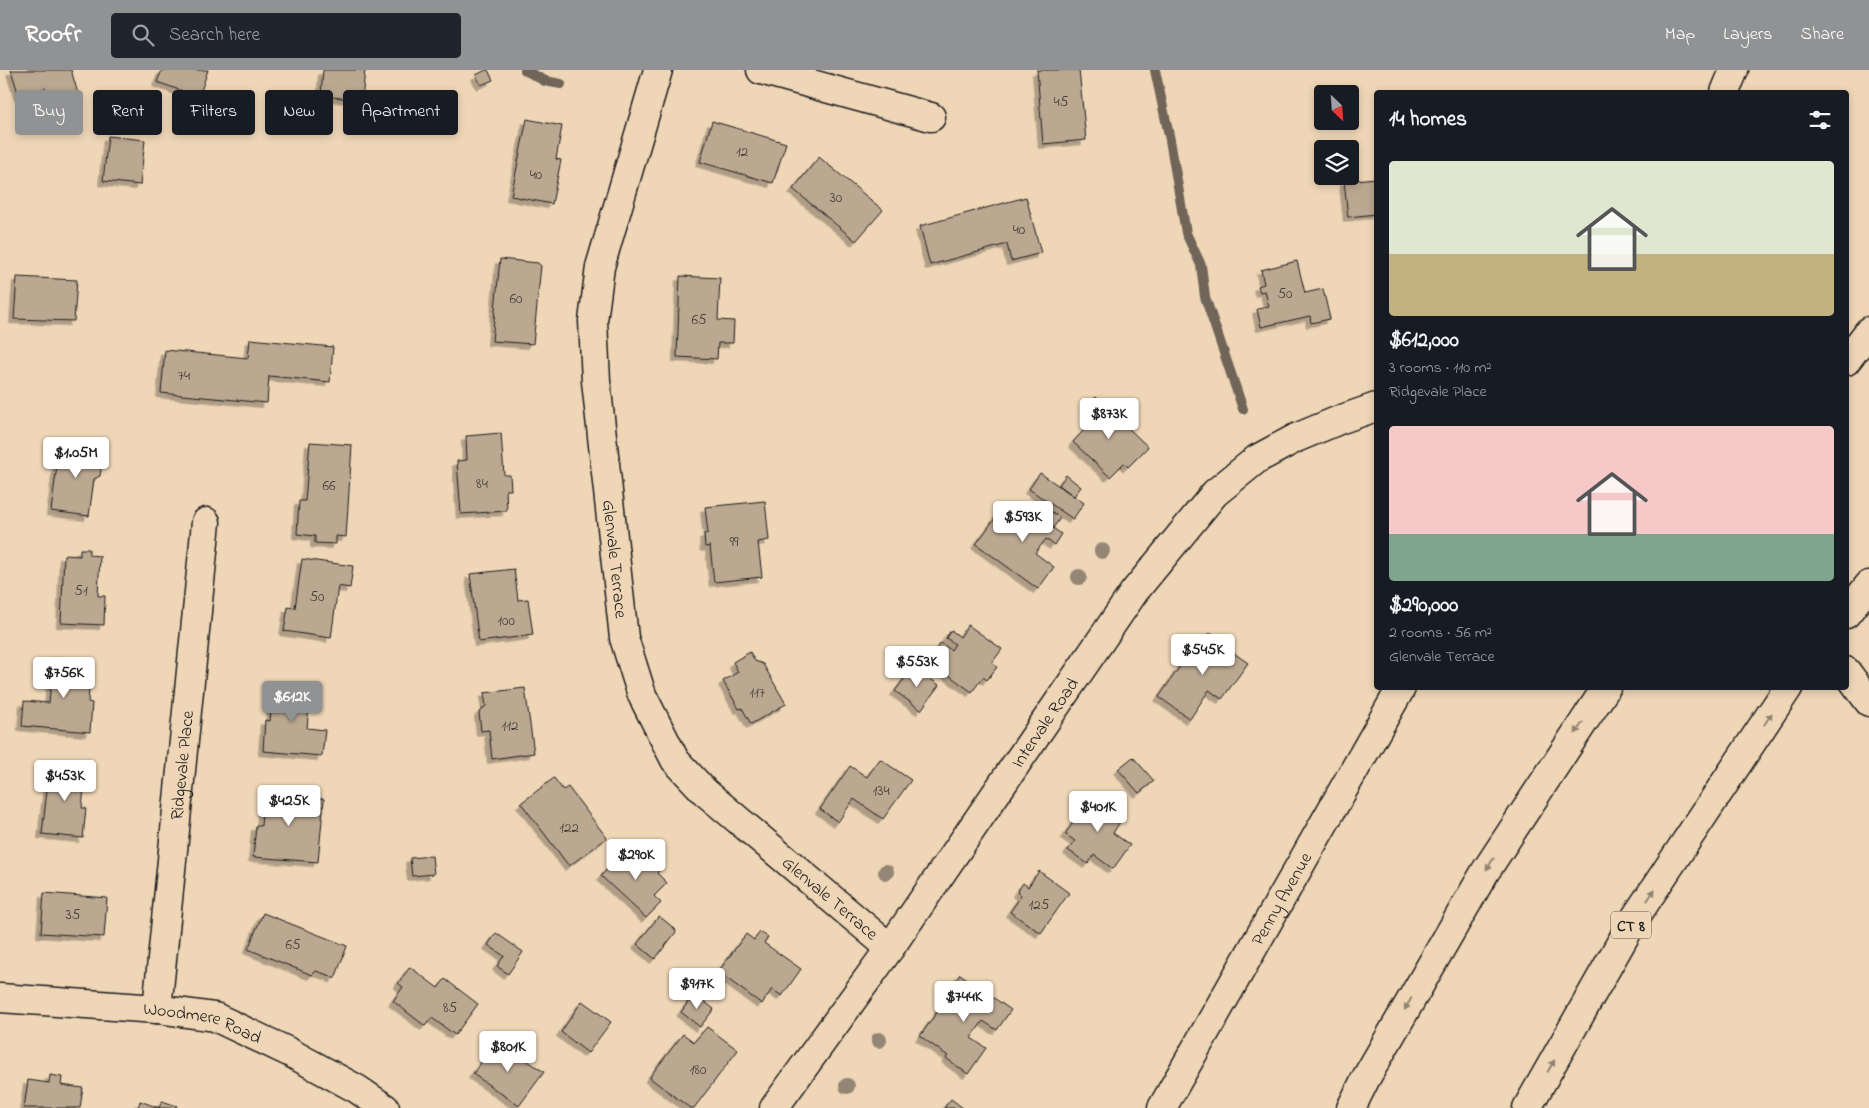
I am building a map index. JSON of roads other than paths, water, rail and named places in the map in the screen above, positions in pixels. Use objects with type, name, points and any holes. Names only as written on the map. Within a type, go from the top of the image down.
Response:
[{"type":"main road","name":"Glenvale Terrace","points":[[658,70],[600,266],[593,322],[596,381],[624,638],[642,695],[675,760],[706,792],[890,948]]},
{"type":"main road","points":[[761,70],[931,117]]},
{"type":"main road","points":[[1726,90],[1734,70]]},
{"type":"main road","points":[[1849,357],[1869,331]]},
{"type":"main road","name":"Intervale Road","points":[[774,1108],[890,948],[1134,592],[1215,493],[1257,459],[1314,431],[1374,407]]},
{"type":"main road","name":"Ridgevale Place","points":[[157,1009],[206,522]]},
{"type":"main road","points":[[1849,610],[1869,585]]},
{"type":"main road","points":[[1849,675],[1869,702]]},
{"type":"main road","name":"Penny Avenue","points":[[1162,1108],[1400,690]]},
{"type":"main road","points":[[1351,1108],[1370,1070],[1485,872],[1605,690]]},
{"type":"main road","name":"CT 8","points":[[1527,1108],[1635,918],[1787,690]]},
{"type":"main road","name":"Woodmere Road","points":[[0,998],[157,1009],[216,1016],[298,1056],[357,1089],[385,1108]]},
{"type":"waterway","points":[[525,70],[545,81],[561,84]]},
{"type":"waterway","points":[[1155,70],[1170,140],[1186,233],[1201,265],[1205,297],[1243,409]]}]
